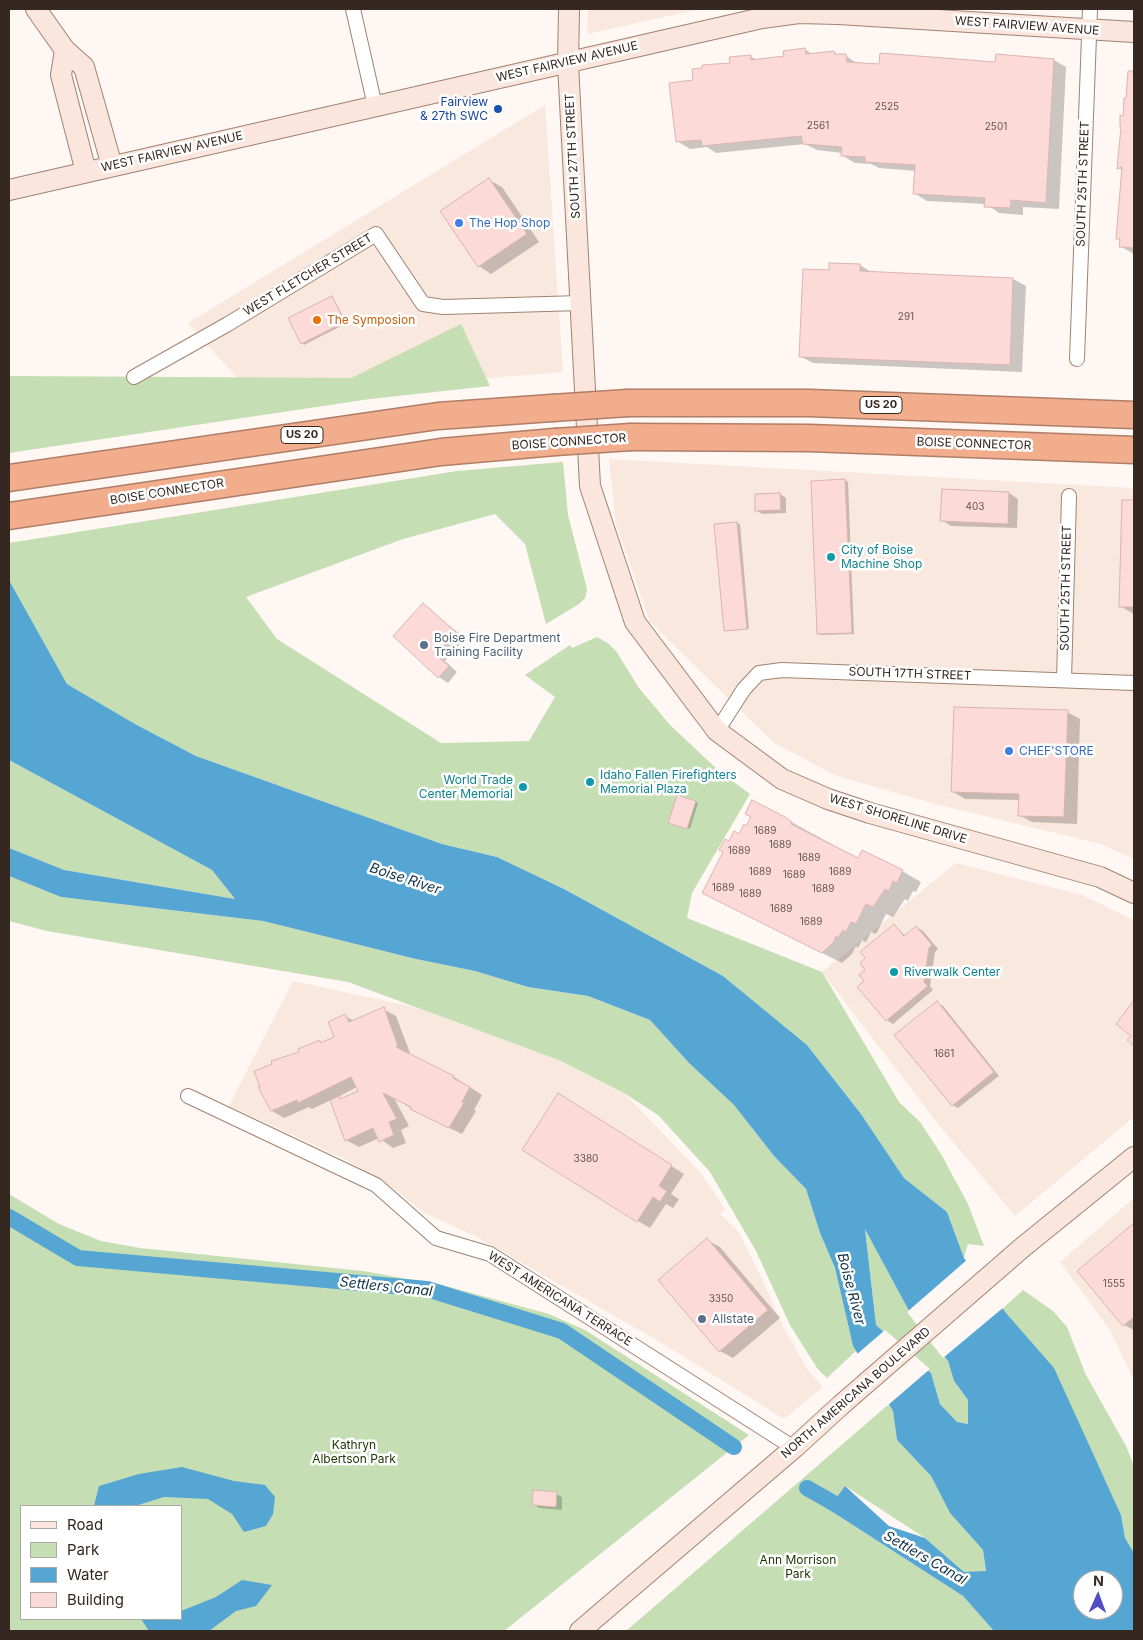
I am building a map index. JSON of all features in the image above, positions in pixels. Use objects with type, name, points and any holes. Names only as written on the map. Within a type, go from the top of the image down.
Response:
[{"type":"highway","name":"US 20","points":[[9,478],[438,416],[628,403],[809,402],[1134,415]]},
{"type":"highway","name":"BOISE CONNECTOR","points":[[9,516],[441,452],[631,437],[809,438],[1134,450]]},
{"type":"main road","points":[[36,9],[64,50],[84,67],[112,166]]},
{"type":"main road","name":"SOUTH 27TH STREET","points":[[568,9],[568,64],[581,302]]},
{"type":"main road","name":"WEST FAIRVIEW AVENUE","points":[[9,190],[568,64],[715,27],[799,13],[1134,32]]},
{"type":"main road","points":[[64,50],[61,75],[86,172]]},
{"type":"main road","name":"WEST SHORELINE DRIVE","points":[[581,302],[590,486],[634,622],[717,731],[782,779],[828,799],[1100,877],[1134,893]]},
{"type":"main road","name":"NORTH AMERICANA BOULEVARD","points":[[580,1631],[1007,1262],[1134,1157]]},
{"type":"street","points":[[353,9],[375,106]]},
{"type":"street","name":"SOUTH 25TH STREET","points":[[1077,359],[1090,9]]},
{"type":"street","name":"WEST FLETCHER STREET","points":[[134,378],[228,324],[376,234],[423,304],[443,307],[581,302]]},
{"type":"street","name":"SOUTH 25TH STREET","points":[[1064,680],[1069,496]]},
{"type":"street","name":"SOUTH 17TH STREET","points":[[717,731],[744,689],[759,673],[794,670],[1134,683]]},
{"type":"street","name":"WEST AMERICANA TERRACE","points":[[188,1096],[376,1185],[436,1238],[490,1254],[794,1448]]},
{"type":"shaded area","points":[[588,9],[701,9],[587,34]]},
{"type":"shaded area","points":[[545,105],[563,372],[254,397],[188,323]]},
{"type":"shaded area","points":[[609,459],[1134,488],[1134,859],[1101,844],[939,805],[837,776],[774,743],[650,622],[616,524]]},
{"type":"shaded area","points":[[956,863],[1082,895],[1134,920],[1134,1117],[1015,1216],[938,1124],[822,972]]},
{"type":"shaded area","points":[[293,981],[414,1007],[561,1061],[624,1093],[701,1173],[725,1209],[720,1214],[738,1231],[784,1329],[808,1370],[823,1387],[784,1419],[665,1345],[475,1236],[423,1212],[397,1191],[347,1160],[229,1106]]},
{"type":"shaded area","points":[[1134,1198],[1134,1380],[1110,1330],[1060,1262]]},
{"type":"green space","points":[[461,324],[490,386],[370,399],[9,453],[9,376],[351,378]]},
{"type":"green space","points":[[563,462],[568,515],[587,589],[585,598],[579,604],[546,624],[525,544],[495,514],[403,539],[246,597],[277,639],[441,743],[529,741],[555,697],[525,675],[570,645],[572,648],[597,637],[609,644],[616,651],[639,688],[670,725],[719,771],[750,794],[692,893],[687,918],[822,972],[899,1102],[920,1122],[941,1154],[968,1204],[984,1246],[968,1244],[964,1258],[947,1212],[904,1178],[861,1114],[807,1045],[723,976],[564,889],[497,857],[442,844],[196,756],[135,724],[67,684],[9,580],[9,543],[457,471]]},
{"type":"green space","points":[[9,760],[212,870],[235,899],[63,870],[9,848]]},
{"type":"green space","points":[[9,876],[61,897],[263,921],[416,959],[475,971],[528,987],[588,996],[650,1020],[689,1063],[734,1105],[774,1156],[806,1189],[820,1233],[835,1268],[853,1346],[856,1351],[827,1378],[817,1368],[790,1325],[756,1251],[710,1172],[658,1115],[624,1093],[561,1061],[348,982],[47,931],[9,921]]},
{"type":"green space","name":"Kathryn Albertson Park","points":[[9,1194],[59,1224],[101,1241],[140,1248],[363,1271],[442,1285],[549,1314],[585,1330],[749,1435],[504,1631],[9,1631]]},
{"type":"green space","points":[[865,1228],[908,1309],[948,1361],[954,1381],[968,1400],[968,1424],[957,1422],[940,1404],[931,1373],[876,1325]]},
{"type":"green space","points":[[1023,1290],[1053,1311],[1067,1327],[1086,1375],[1126,1446],[1134,1466],[1134,1553],[1125,1538],[1121,1515],[1098,1465],[1002,1309]]},
{"type":"green space","name":"Ann Morrison Park","points":[[889,1404],[893,1411],[897,1440],[931,1476],[950,1513],[983,1550],[986,1572],[964,1572],[925,1538],[845,1486],[828,1509],[963,1596],[994,1631],[626,1631]]},
{"type":"water","name":"Boise River","points":[[9,580],[67,684],[135,724],[196,756],[442,844],[497,857],[564,889],[723,976],[807,1045],[861,1114],[904,1178],[947,1212],[964,1258],[1006,1313],[1054,1368],[1121,1515],[1125,1538],[1134,1553],[1134,1631],[994,1631],[963,1596],[828,1509],[845,1486],[889,1526],[925,1538],[964,1572],[986,1571],[983,1550],[950,1513],[931,1476],[897,1440],[893,1411],[853,1346],[835,1268],[820,1233],[806,1189],[774,1156],[734,1105],[689,1063],[650,1020],[588,996],[528,987],[475,971],[416,959],[263,921],[61,897],[9,876],[9,848],[64,870],[235,899],[212,870],[9,760]],"holes":[[[865,1229],[908,1309],[948,1361],[954,1381],[968,1400],[968,1424],[957,1422],[940,1404],[931,1373],[876,1325]]]},
{"type":"water","points":[[182,1467],[234,1481],[265,1485],[275,1497],[273,1514],[266,1526],[244,1532],[232,1514],[208,1499],[164,1497],[138,1505],[94,1505],[99,1486],[139,1474]]},
{"type":"water","points":[[242,1580],[272,1585],[256,1606],[236,1611],[209,1631],[149,1631],[142,1620],[182,1620],[182,1611],[216,1597]]},
{"type":"pier","points":[[968,1259],[1004,1307],[943,1358],[907,1312]]},
{"type":"pier","points":[[885,1330],[930,1369],[887,1406],[856,1355]]},
{"type":"building","points":[[805,48],[806,54],[834,51],[835,54],[846,54],[847,62],[879,64],[880,53],[995,62],[996,54],[1054,59],[1046,203],[1011,200],[1010,208],[984,207],[985,198],[913,194],[915,165],[865,162],[865,157],[841,156],[842,147],[803,144],[801,136],[702,146],[701,140],[676,142],[669,83],[693,80],[692,69],[702,68],[702,65],[730,63],[729,57],[751,55],[751,60],[784,56],[783,51]]},
{"type":"building","points":[[1128,71],[1134,71],[1134,248],[1119,247],[1120,239],[1116,239],[1122,167],[1117,169],[1121,127],[1120,115],[1123,116]]},
{"type":"building","points":[[489,178],[527,234],[478,267],[440,211]]},
{"type":"building","points":[[829,263],[860,264],[860,271],[1013,278],[1010,365],[799,357],[803,269],[829,270]]},
{"type":"building","name":"The Symposion","points":[[332,296],[345,322],[301,344],[288,318]]},
{"type":"building","name":"City of Boise Machine Shop","points":[[845,479],[852,633],[817,634],[811,481]]},
{"type":"building","points":[[942,489],[1009,492],[1008,524],[940,521]]},
{"type":"building","points":[[780,493],[781,510],[755,511],[755,494]]},
{"type":"building","points":[[1122,500],[1134,500],[1134,607],[1119,607]]},
{"type":"building","points":[[737,522],[747,629],[724,631],[714,524]]},
{"type":"building","name":"Boise Fire Department Training Facility","points":[[423,603],[456,632],[436,655],[449,666],[438,678],[393,636]]},
{"type":"building","name":"CHEF'STORE","points":[[954,707],[1068,710],[1064,817],[1018,816],[1019,794],[951,792]]},
{"type":"building","points":[[677,795],[696,801],[687,829],[668,823]]},
{"type":"building","points":[[752,800],[785,817],[792,822],[791,824],[858,858],[862,850],[903,870],[897,883],[893,881],[889,891],[885,889],[873,907],[866,904],[856,924],[851,922],[846,932],[843,930],[838,938],[836,936],[833,943],[822,953],[702,893],[723,852],[719,850],[725,839],[729,841],[734,831],[739,834],[744,824],[746,826],[751,817],[745,814]]},
{"type":"building","name":"Riverwalk Center","points":[[894,924],[904,936],[916,926],[932,945],[929,948],[924,982],[928,986],[886,1021],[857,987],[864,981],[859,975],[865,970],[860,963],[865,958],[860,952]]},
{"type":"building","points":[[1134,1000],[1134,1046],[1127,1040],[1131,1036],[1116,1024]]},
{"type":"building","points":[[937,1001],[994,1072],[952,1106],[894,1035]]},
{"type":"building","points":[[384,1007],[398,1046],[396,1047],[454,1076],[453,1078],[470,1087],[462,1102],[464,1103],[449,1128],[383,1093],[397,1119],[389,1122],[394,1135],[379,1142],[373,1128],[345,1141],[330,1100],[339,1096],[340,1099],[358,1091],[351,1077],[298,1103],[297,1100],[271,1111],[258,1087],[260,1087],[254,1071],[272,1064],[271,1061],[299,1052],[298,1049],[320,1040],[320,1043],[334,1037],[328,1022],[345,1014],[349,1022]]},
{"type":"building","points":[[558,1093],[672,1165],[659,1186],[667,1191],[660,1202],[653,1197],[637,1222],[522,1150]]},
{"type":"building","points":[[1134,1223],[1134,1317],[1123,1326],[1077,1271]]},
{"type":"building","points":[[707,1238],[768,1310],[719,1352],[658,1280]]},
{"type":"building","points":[[533,1490],[557,1492],[556,1507],[532,1505]]},
{"type":"waterway","name":"Settlers Canal","points":[[9,1217],[78,1258],[427,1289],[562,1331],[734,1447]]},
{"type":"waterway","name":"Settlers Canal","points":[[807,1488],[851,1513]]},
{"type":"place","name":"Fairview & 27th SWC","points":[[498,109]]},
{"type":"place","name":"The Hop Shop","points":[[459,223]]},
{"type":"place","name":"The Symposion","points":[[317,320]]},
{"type":"place","name":"City of Boise Machine Shop","points":[[831,557]]},
{"type":"place","name":"Boise Fire Department Training Facility","points":[[424,645]]},
{"type":"place","name":"CHEF'STORE","points":[[1009,751]]},
{"type":"place","name":"Idaho Fallen Firefighters Memorial Plaza","points":[[590,782]]},
{"type":"place","name":"World Trade Center Memorial","points":[[523,787]]},
{"type":"place","name":"Riverwalk Center","points":[[894,972]]},
{"type":"place","name":"Allstate","points":[[702,1319]]}]
